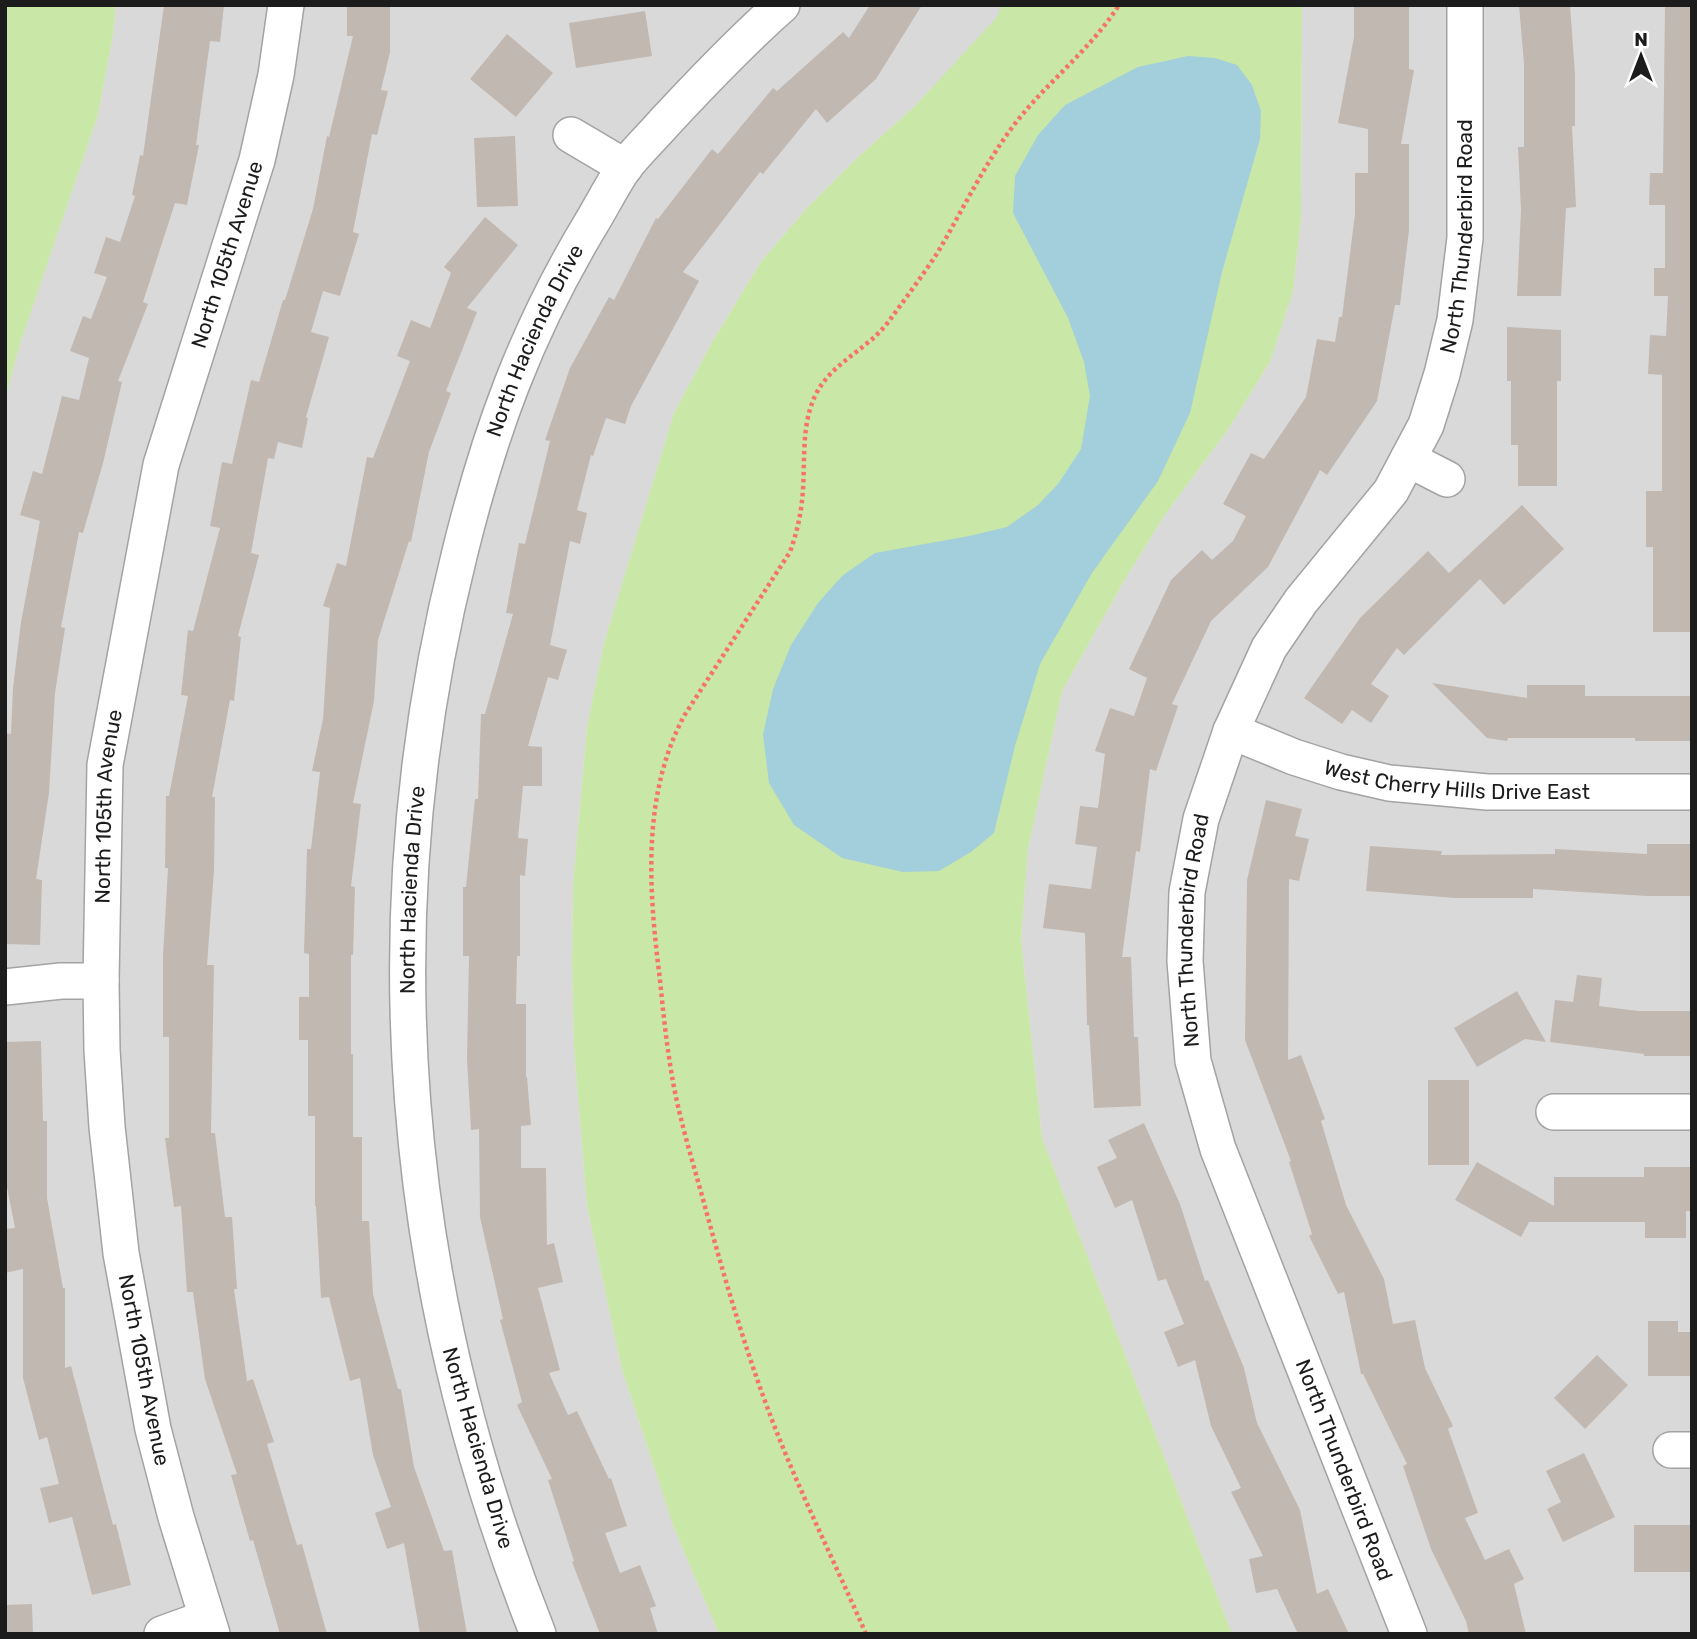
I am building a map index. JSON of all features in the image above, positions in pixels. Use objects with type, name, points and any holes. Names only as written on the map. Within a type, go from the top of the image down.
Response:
[{"type":"street","name":"North 105th Avenue","points":[[162,1634],[209,1626],[153,1429],[121,1253],[107,1126],[102,1050],[105,765],[161,465],[257,160],[276,75],[286,5]]},
{"type":"street","name":"North Hacienda Drive","points":[[538,1634],[481,1471],[449,1351],[432,1266],[412,1114],[406,970],[411,854],[421,754],[449,593],[484,460],[515,372],[541,314],[565,266],[625,167],[707,76],[782,5]]},
{"type":"street","name":"North Thunderbird Road","points":[[1409,1634],[1219,1149],[1193,1061],[1185,961],[1187,892],[1201,819],[1231,730],[1269,648],[1301,601],[1391,491],[1426,425],[1442,374],[1455,320],[1465,238],[1465,5]]},
{"type":"street","points":[[571,135],[625,167]]},
{"type":"street","points":[[1408,459],[1447,479]]},
{"type":"street","name":"West Cherry Hills Drive East","points":[[1231,730],[1294,757],[1389,783],[1487,792],[1692,792]]},
{"type":"street","points":[[5,987],[61,981],[101,981]]},
{"type":"street","points":[[1553,1112],[1692,1112]]},
{"type":"path","points":[[866,1634],[773,1422],[755,1373],[722,1269],[683,1128],[671,1071],[655,943],[651,872],[657,794],[672,737],[790,552],[798,531],[803,499],[807,420],[815,396],[828,375],[887,324],[936,254],[985,168],[1016,122],[1030,103],[1090,43],[1119,5]]},
{"type":"shaded area","points":[[116,5],[1002,5],[998,17],[914,107],[807,208],[760,263],[711,344],[674,413],[604,643],[587,727],[573,885],[572,965],[574,1047],[587,1206],[622,1370],[674,1528],[719,1634],[5,1634],[5,399],[20,344],[98,115]]},
{"type":"shaded area","points":[[1302,5],[1692,5],[1692,1634],[1232,1634],[1042,1138],[1021,939],[1028,849],[1062,691],[1164,516],[1227,431],[1270,362],[1293,291],[1301,218]]},
{"type":"green space","points":[[5,5],[116,5],[98,115],[20,344],[5,399]]},
{"type":"green space","points":[[1002,5],[1302,5],[1301,218],[1293,291],[1270,362],[1227,431],[1164,516],[1062,691],[1028,849],[1021,939],[1042,1138],[1232,1634],[719,1634],[674,1528],[622,1370],[587,1206],[574,1047],[572,965],[573,885],[587,727],[604,643],[674,413],[711,344],[760,263],[807,208],[914,107],[997,17]]},
{"type":"water","points":[[1188,56],[1215,58],[1237,65],[1252,85],[1261,111],[1260,139],[1222,272],[1190,413],[1158,481],[1092,573],[1040,664],[1015,746],[994,833],[971,852],[939,871],[903,872],[842,858],[794,825],[769,783],[763,734],[773,689],[791,645],[818,603],[842,576],[875,553],[1007,527],[1038,505],[1058,484],[1081,449],[1090,396],[1084,362],[1068,318],[1013,213],[1015,176],[1038,135],[1065,105],[1138,67]]},
{"type":"building","points":[[164,5],[224,5],[220,42],[210,41],[196,145],[199,145],[187,205],[175,203],[143,302],[148,304],[118,381],[122,382],[103,463],[83,533],[79,532],[61,627],[65,628],[55,693],[49,793],[36,879],[42,880],[40,945],[5,944],[5,733],[11,734],[21,622],[40,521],[20,515],[33,471],[42,474],[62,396],[79,400],[89,358],[70,351],[83,316],[91,319],[107,277],[94,273],[106,237],[120,242],[135,196],[132,195],[140,155],[143,156]]},
{"type":"building","points":[[347,5],[390,5],[390,52],[381,90],[388,91],[377,135],[372,134],[353,232],[359,234],[340,296],[323,291],[311,332],[329,337],[306,417],[308,418],[302,448],[278,442],[274,459],[268,458],[251,553],[259,555],[238,636],[241,637],[234,701],[230,700],[212,797],[215,797],[214,870],[207,965],[214,965],[211,1133],[215,1133],[225,1217],[232,1217],[237,1289],[234,1289],[247,1381],[253,1379],[274,1442],[267,1444],[297,1545],[302,1544],[327,1634],[280,1634],[231,1475],[237,1474],[205,1379],[193,1292],[187,1292],[181,1206],[174,1207],[165,1138],[169,1138],[169,1037],[163,1037],[163,956],[168,868],[165,868],[166,796],[169,796],[188,696],[181,695],[188,630],[193,631],[220,528],[210,526],[222,462],[232,464],[251,380],[259,382],[313,209],[327,136],[329,137],[353,36],[347,36]]},
{"type":"building","points":[[870,5],[922,5],[876,79],[827,123],[816,109],[763,174],[760,172],[683,272],[699,281],[631,406],[625,424],[606,418],[593,456],[591,455],[577,510],[587,513],[580,544],[570,541],[550,645],[567,650],[558,680],[548,677],[528,746],[542,747],[542,786],[523,786],[518,838],[528,839],[525,876],[520,875],[520,956],[517,956],[516,1004],[526,1004],[526,1077],[531,1125],[521,1126],[521,1168],[546,1168],[547,1245],[554,1243],[563,1282],[538,1288],[560,1370],[549,1373],[568,1415],[577,1411],[609,1479],[611,1478],[627,1526],[605,1533],[620,1573],[640,1565],[656,1606],[650,1608],[658,1634],[600,1634],[572,1562],[574,1561],[548,1480],[552,1479],[517,1405],[522,1402],[500,1320],[503,1319],[480,1217],[479,1129],[471,1130],[467,1059],[469,956],[463,956],[463,887],[466,887],[475,799],[478,799],[481,714],[485,714],[513,614],[506,613],[519,543],[525,544],[550,441],[545,440],[570,368],[609,297],[614,300],[656,218],[658,219],[712,149],[718,154],[773,88],[777,91],[843,32],[849,38]]},
{"type":"building","points":[[1354,5],[1409,5],[1409,69],[1414,70],[1401,144],[1409,144],[1409,230],[1400,305],[1395,305],[1377,401],[1327,475],[1320,470],[1268,567],[1211,621],[1172,704],[1178,706],[1156,771],[1150,769],[1140,852],[1136,851],[1122,957],[1131,957],[1134,1037],[1138,1037],[1141,1106],[1094,1108],[1087,1025],[1085,933],[1043,928],[1049,884],[1091,889],[1097,847],[1075,844],[1080,806],[1098,808],[1105,754],[1095,751],[1110,708],[1134,716],[1147,678],[1129,669],[1171,580],[1202,550],[1212,560],[1233,541],[1246,516],[1223,504],[1251,453],[1264,459],[1306,397],[1317,339],[1335,342],[1339,317],[1342,317],[1355,214],[1355,173],[1368,173],[1368,129],[1338,123],[1354,37]]},
{"type":"building","points":[[1519,5],[1570,5],[1575,74],[1575,126],[1572,126],[1576,207],[1566,208],[1561,296],[1517,296],[1521,210],[1518,147],[1524,147],[1524,64]]},
{"type":"building","points":[[1665,5],[1692,5],[1692,632],[1653,632],[1653,547],[1646,547],[1646,491],[1662,491],[1662,375],[1648,374],[1650,335],[1666,336],[1668,296],[1654,296],[1654,268],[1665,268],[1665,205],[1649,205],[1650,173],[1663,173]]},
{"type":"building","points":[[645,11],[652,56],[576,68],[569,23]]},
{"type":"building","points":[[507,34],[553,73],[516,117],[470,79]]},
{"type":"building","points":[[515,136],[518,206],[477,207],[474,138]]},
{"type":"building","points":[[485,217],[518,245],[467,308],[477,312],[446,391],[451,393],[429,452],[411,542],[409,541],[378,640],[374,701],[353,803],[361,804],[351,886],[355,887],[351,955],[351,1054],[353,1137],[362,1137],[362,1221],[369,1221],[373,1294],[398,1389],[401,1389],[414,1467],[444,1551],[452,1550],[467,1634],[420,1634],[404,1543],[387,1549],[375,1513],[391,1507],[373,1455],[360,1378],[350,1381],[329,1297],[321,1298],[315,1206],[315,1116],[308,1116],[308,1040],[299,1040],[299,997],[309,997],[309,954],[304,953],[307,849],[311,849],[320,772],[312,771],[323,719],[330,608],[323,606],[337,563],[346,566],[367,457],[373,458],[410,361],[397,356],[411,320],[430,328],[451,273],[444,267]]},
{"type":"building","points":[[1507,327],[1561,330],[1561,381],[1557,381],[1557,486],[1518,486],[1518,445],[1511,445],[1511,381],[1507,381]]},
{"type":"building","points":[[1522,505],[1564,549],[1504,605],[1480,579],[1404,655],[1397,648],[1371,684],[1389,696],[1371,723],[1352,710],[1342,724],[1304,698],[1360,618],[1428,551],[1449,573]]},
{"type":"building","points":[[1432,683],[1527,698],[1527,685],[1585,685],[1585,696],[1692,696],[1692,741],[1508,738],[1507,741],[1487,738]]},
{"type":"building","points":[[1266,800],[1302,809],[1295,836],[1309,839],[1299,881],[1289,879],[1288,1060],[1301,1055],[1325,1119],[1321,1121],[1346,1205],[1384,1279],[1393,1324],[1415,1320],[1425,1368],[1453,1426],[1448,1429],[1478,1513],[1465,1518],[1485,1560],[1509,1549],[1524,1579],[1514,1584],[1526,1634],[1469,1634],[1466,1621],[1431,1549],[1403,1466],[1407,1464],[1361,1374],[1344,1292],[1338,1294],[1309,1236],[1312,1234],[1289,1162],[1291,1161],[1245,1040],[1247,880]]},
{"type":"building","points":[[1647,844],[1692,844],[1692,896],[1533,889],[1533,898],[1455,898],[1366,891],[1370,846],[1442,851],[1441,855],[1555,854],[1555,849],[1647,854]]},
{"type":"building","points":[[1577,975],[1602,978],[1599,1006],[1638,1011],[1692,1011],[1692,1056],[1644,1056],[1550,1042],[1555,1000],[1573,1002]]},
{"type":"building","points":[[1517,991],[1546,1042],[1525,1039],[1477,1067],[1454,1028]]},
{"type":"building","points":[[41,1041],[43,1121],[47,1121],[47,1198],[65,1288],[65,1368],[71,1366],[131,1585],[92,1595],[72,1517],[49,1523],[40,1488],[59,1484],[47,1437],[39,1440],[23,1378],[23,1269],[5,1273],[5,1229],[15,1228],[5,1177],[5,1042]]},
{"type":"building","points":[[1428,1080],[1469,1080],[1469,1165],[1428,1165]]},
{"type":"building","points":[[1144,1123],[1180,1204],[1205,1281],[1208,1280],[1244,1368],[1257,1423],[1300,1510],[1317,1594],[1328,1589],[1349,1634],[1298,1634],[1277,1589],[1256,1593],[1249,1559],[1263,1556],[1231,1492],[1241,1488],[1211,1426],[1195,1360],[1178,1367],[1164,1332],[1184,1324],[1166,1279],[1158,1281],[1132,1200],[1115,1208],[1097,1167],[1117,1158],[1108,1140]]},
{"type":"building","points":[[1477,1162],[1554,1206],[1554,1177],[1644,1177],[1644,1167],[1692,1167],[1692,1211],[1686,1211],[1686,1238],[1645,1238],[1645,1222],[1529,1222],[1521,1237],[1455,1200]]},
{"type":"building","points":[[1648,1321],[1678,1321],[1678,1332],[1692,1332],[1692,1376],[1648,1376]]},
{"type":"building","points":[[1597,1355],[1628,1385],[1585,1429],[1554,1398]]},
{"type":"building","points":[[1584,1453],[1615,1517],[1563,1542],[1547,1509],[1561,1502],[1546,1471]]},
{"type":"building","points":[[1634,1525],[1692,1525],[1692,1572],[1634,1572]]},
{"type":"building","points":[[32,1604],[33,1634],[5,1634],[5,1605]]}]
